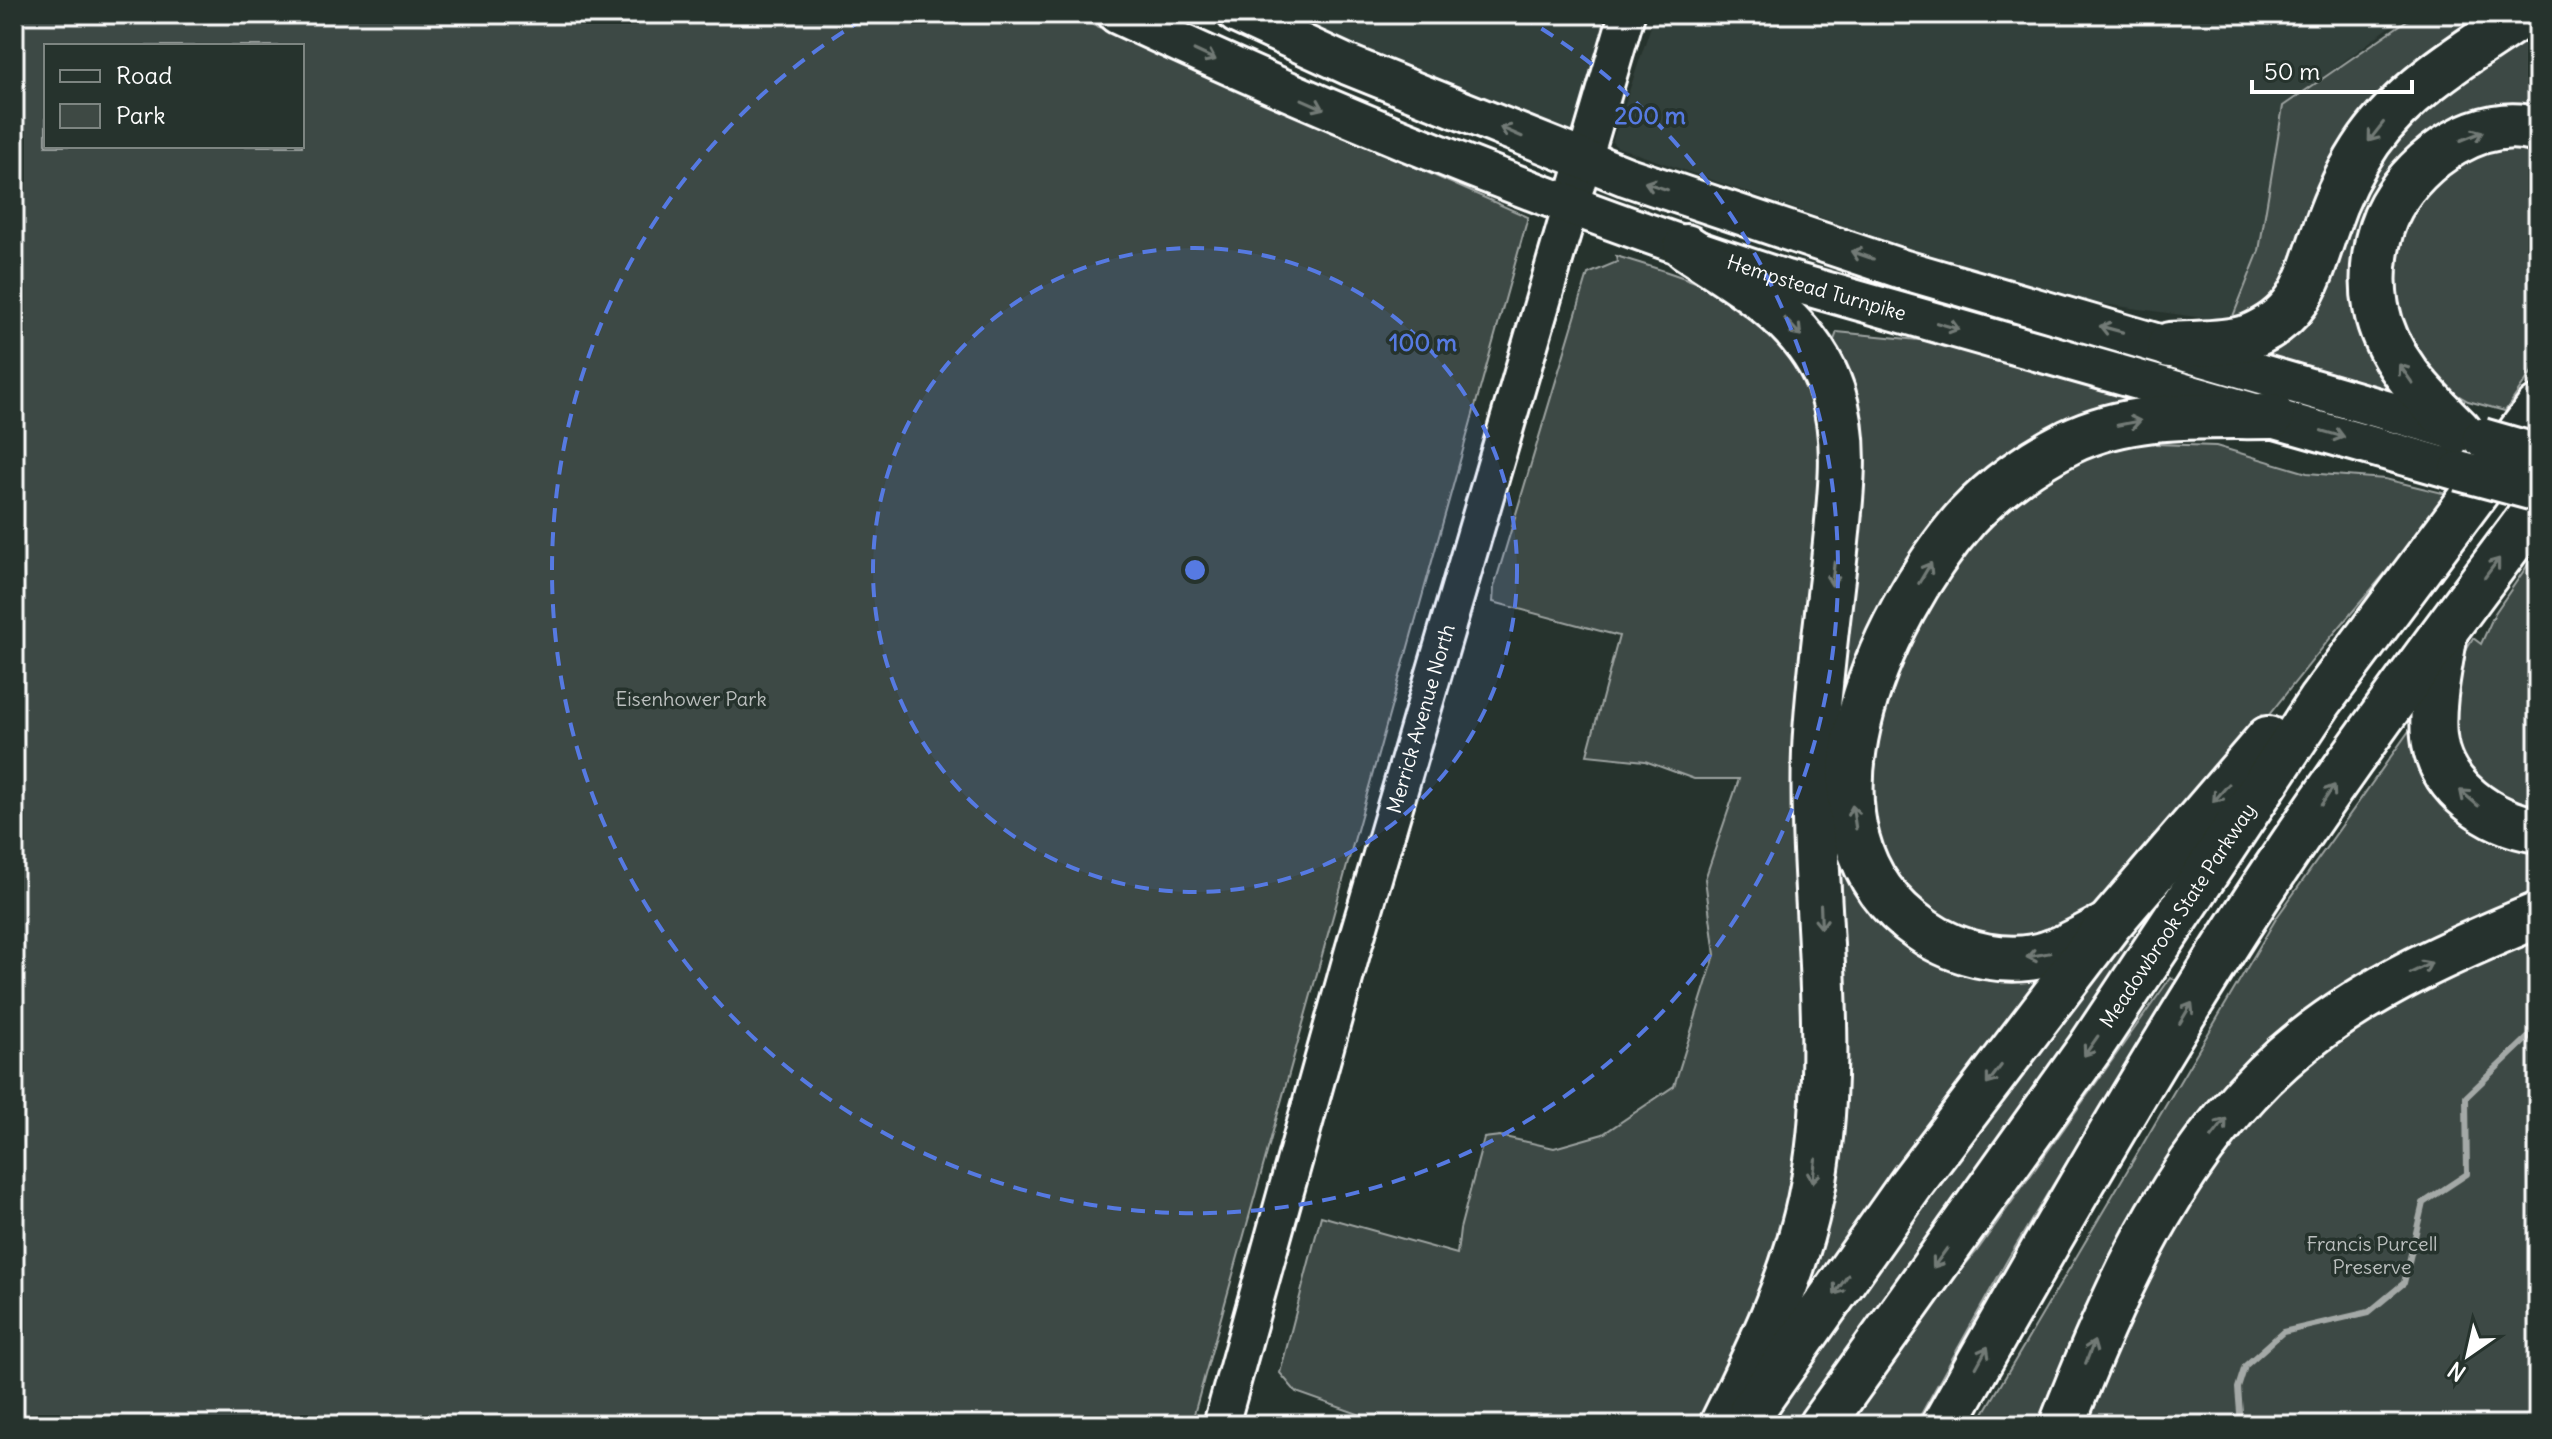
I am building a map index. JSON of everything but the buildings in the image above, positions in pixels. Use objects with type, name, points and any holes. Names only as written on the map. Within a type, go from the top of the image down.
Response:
[{"type":"highway","points":[[2170,345],[2246,338],[2281,319],[2308,285],[2326,226],[2348,175],[2386,120],[2443,69],[2524,14]]},
{"type":"highway","points":[[2467,447],[2407,378],[2384,336],[2376,306],[2374,275],[2380,232],[2391,206],[2431,157],[2465,138],[2491,129],[2526,126],[2538,130]]},
{"type":"highway","points":[[1686,247],[1760,296],[1811,348],[1836,406],[1843,471],[1815,751],[1825,1038],[1820,1124],[1810,1199],[1794,1263],[1778,1309],[1722,1425]]},
{"type":"highway","name":"Meadowbrook State Parkway","points":[[1821,1425],[2090,1048],[2320,701],[2538,409]]},
{"type":"highway","points":[[2109,924],[2053,952],[2020,958],[1989,956],[1937,941],[1890,904],[1861,856],[1851,810],[1853,752],[1868,688],[1890,631],[1935,557],[1970,515],[2022,469],[2071,441],[2120,424],[2157,418],[2272,416]]},
{"type":"highway","points":[[1944,1425],[2039,1255],[2236,929],[2446,630],[2538,506]]},
{"type":"highway","points":[[1741,1425],[1912,1183],[2109,924],[2454,522]]},
{"type":"highway","points":[[2446,630],[2433,710],[2434,740],[2440,761],[2462,793],[2484,810],[2524,828],[2538,830]]},
{"type":"highway","points":[[2062,1425],[2100,1325],[2153,1223],[2222,1123],[2261,1079],[2303,1041],[2354,1004],[2420,968],[2538,915]]},
{"type":"main road","name":"Hempstead Turnpike","points":[[1117,14],[1399,141],[1570,207],[1801,284],[2272,416],[2467,447],[2538,454]]},
{"type":"main road","name":"Hempstead Turnpike","points":[[1237,14],[1348,65],[1583,161],[1905,270],[2170,345],[2467,447],[2538,492]]},
{"type":"main road","name":"Merrick Avenue North","points":[[1221,1425],[1331,1028],[1627,14]]},
{"type":"shaded area","points":[[1242,14],[1623,14],[1582,158]]},
{"type":"shaded area","points":[[1655,14],[2407,14],[2283,107],[2259,251],[2232,319],[2225,321],[2046,296],[1617,147],[1612,142]]},
{"type":"green space","name":"Eisenhower Park","points":[[14,14],[1069,14],[1528,217],[1191,1425],[14,1425]]},
{"type":"green space","points":[[2416,14],[2510,14],[2403,88],[2270,316],[2232,319],[2259,251],[2283,106]]},
{"type":"green space","points":[[2538,19],[2538,121],[2383,204],[2393,376],[2382,391],[2259,356],[2377,144]]},
{"type":"green space","points":[[2538,142],[2538,363],[2505,411],[2468,401],[2447,389],[2393,337],[2388,239],[2406,203],[2484,143]]},
{"type":"green space","points":[[1616,256],[1722,293],[1760,315],[1776,331],[1794,365],[1802,361],[1822,411],[1811,1063],[1781,1259],[1704,1425],[1389,1425],[1296,1392],[1280,1373],[1321,1216],[1457,1254],[1460,1229],[1484,1138],[1500,1136],[1554,1148],[1603,1134],[1674,1086],[1715,955],[1705,879],[1739,779],[1694,779],[1645,761],[1587,755],[1619,636],[1493,602],[1494,587],[1588,274],[1617,262]]},
{"type":"green space","points":[[1837,332],[1939,342],[2164,404],[2004,465],[1841,728],[1828,716],[1830,351]]},
{"type":"green space","points":[[2153,431],[2156,444],[2216,446],[2307,473],[2385,479],[2451,495],[2332,636],[2136,881],[2084,923],[2022,945],[1921,918],[1865,829],[1881,684],[1948,560],[2036,476]]},
{"type":"green space","points":[[2538,550],[2538,822],[2452,765],[2452,672],[2473,638],[2481,644],[2495,613]]},
{"type":"green space","points":[[2421,714],[2538,847],[2538,905],[2280,1047],[2041,1425],[1977,1425],[2277,917]]},
{"type":"green space","points":[[1843,859],[1869,907],[2042,971],[2049,980],[1793,1330],[1833,863]]},
{"type":"green space","name":"Francis Purcell Preserve","points":[[2538,929],[2538,1425],[2075,1425],[2148,1262],[2252,1111],[2314,1049]]},
{"type":"green space","points":[[2128,931],[2139,938],[1803,1425],[1759,1425]]},
{"type":"green space","points":[[2171,977],[2177,981],[2009,1257],[1915,1425],[1844,1425],[1922,1315],[1977,1251]]},
{"type":"waterway","points":[[2241,1425],[2238,1388],[2245,1366],[2283,1332],[2369,1312],[2404,1283],[2423,1203],[2467,1174],[2466,1097],[2538,1028]]}]
